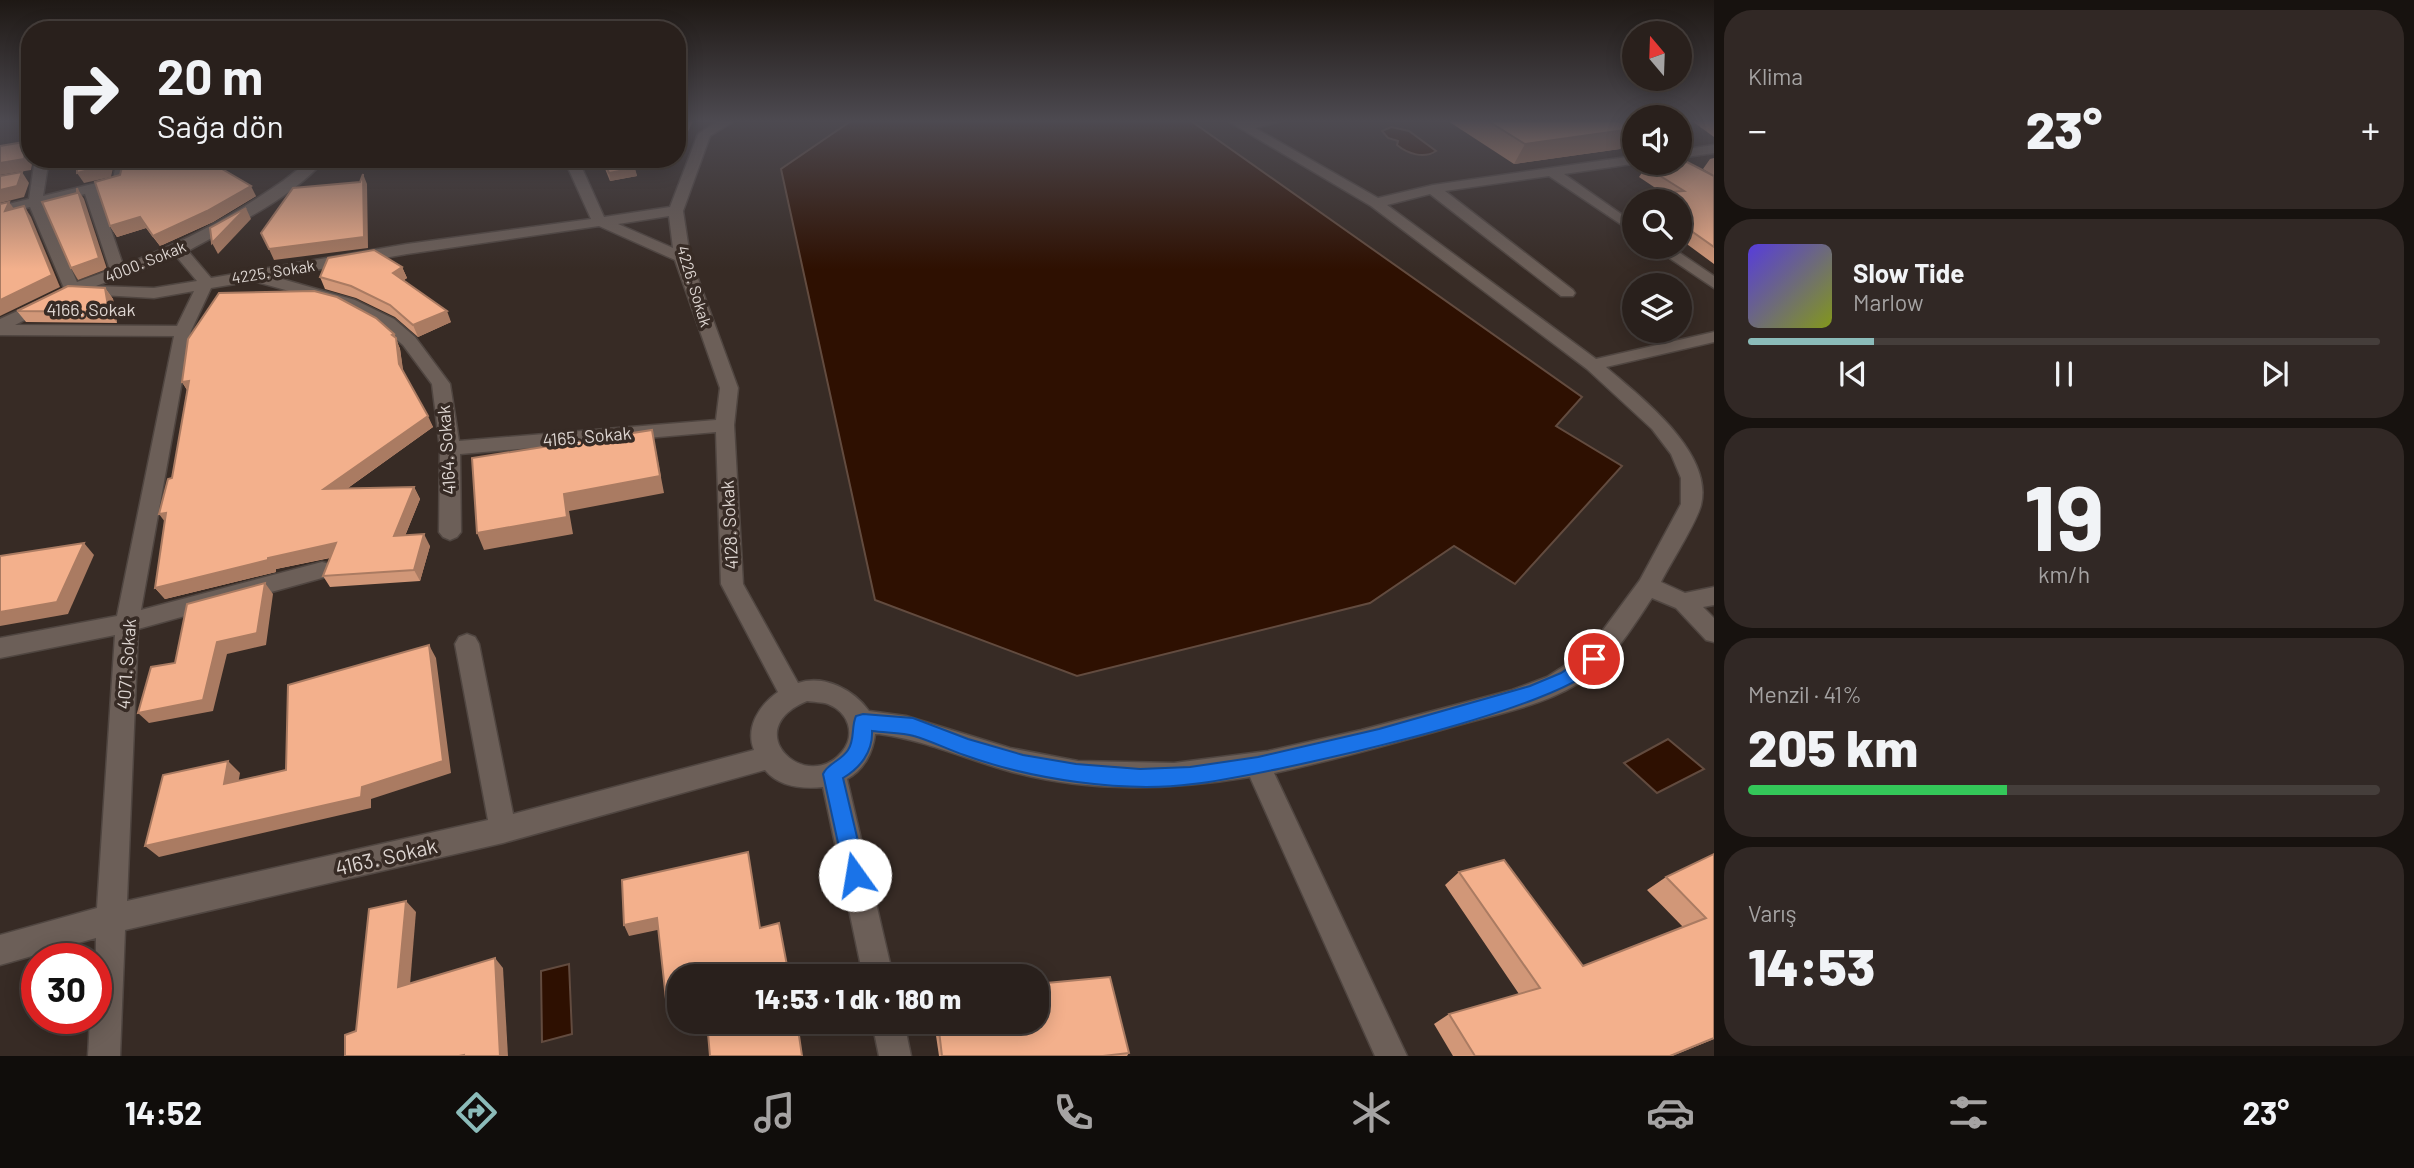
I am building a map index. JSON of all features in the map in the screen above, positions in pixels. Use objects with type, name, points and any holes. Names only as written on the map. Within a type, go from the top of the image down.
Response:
[{"type":"street","points":[[35,170],[32,176],[34,203],[72,290]]},
{"type":"street","points":[[0,210],[119,182],[122,170]]},
{"type":"street","name":"4000. Sokak","points":[[0,328],[72,290],[179,250],[257,206],[307,170]]},
{"type":"street","points":[[576,170],[599,221],[682,257]]},
{"type":"street","name":"4226. Sokak","points":[[691,170],[676,211],[682,257],[729,388],[724,425]]},
{"type":"street","points":[[863,722],[913,727],[967,747],[1023,763],[1076,773],[1140,778],[1190,776],[1258,766],[1379,737],[1534,693],[1567,678],[1594,659],[1648,586],[1691,504],[1691,478],[1680,452],[1659,425],[1593,365],[1376,202],[1320,170]]},
{"type":"street","points":[[1376,202],[1433,189],[1555,170]]},
{"type":"street","points":[[1550,171],[1622,221]]},
{"type":"street","points":[[90,189],[118,271]]},
{"type":"street","points":[[1433,189],[1567,293]]},
{"type":"street","name":"4225. Sokak","points":[[72,290],[154,293],[206,282],[676,211]]},
{"type":"street","points":[[179,250],[206,282]]},
{"type":"street","points":[[1679,259],[1714,283]]},
{"type":"street","name":"4164. Sokak","points":[[253,275],[349,303],[388,323],[409,341],[441,383],[450,448],[450,532]]},
{"type":"street","name":"4071. Sokak","points":[[104,1056],[127,623],[183,331],[206,282]]},
{"type":"street","name":"4166. Sokak","points":[[0,328],[183,331]]},
{"type":"street","points":[[1593,365],[1714,337]]},
{"type":"street","name":"4165. Sokak","points":[[450,448],[724,425]]},
{"type":"street","name":"4128. Sokak","points":[[724,425],[732,584],[792,695]]},
{"type":"street","points":[[0,648],[127,623],[322,570]]},
{"type":"street","points":[[1648,586],[1684,602],[1714,633]]},
{"type":"street","points":[[1684,602],[1714,596]]},
{"type":"street","points":[[467,644],[503,830]]},
{"type":"street","points":[[806,691],[836,694],[848,701],[863,722],[863,737],[858,752],[848,765],[833,774],[815,778],[797,776],[781,769],[770,757],[764,743],[764,727],[770,713],[792,695],[806,691]]},
{"type":"street","name":"4163. Sokak","points":[[0,950],[110,919],[503,830],[770,757]]},
{"type":"street","points":[[1258,766],[1391,1056]]},
{"type":"street","points":[[833,774],[875,964]]},
{"type":"street","points":[[890,1034],[895,1056]]},
{"type":"shaded area","points":[[781,170],[1261,170],[1582,397],[1556,426],[1622,466],[1515,584],[1454,546],[1370,603],[1077,676],[875,600]]},
{"type":"shaded area","points":[[1668,739],[1704,769],[1657,793],[1624,763]]},
{"type":"shaded area","points":[[569,964],[572,1034],[542,1042],[541,971]]},
{"type":"building","points":[[121,170],[224,170],[251,186],[207,211],[153,236],[140,217],[110,226],[95,182],[120,175]]},
{"type":"building","points":[[1692,170],[1703,170],[1714,176],[1714,247],[1692,231],[1692,189],[1681,189],[1659,175],[1692,175]]},
{"type":"building","points":[[22,172],[17,186],[0,190],[0,176]]},
{"type":"building","points":[[363,174],[364,237],[269,249],[261,233],[293,188],[360,182]]},
{"type":"building","points":[[77,188],[99,258],[71,268],[42,202],[77,193]]},
{"type":"building","points":[[9,202],[5,211],[24,206],[52,275],[0,300],[0,204]]},
{"type":"building","points":[[246,208],[212,243],[210,228]]},
{"type":"building","points":[[374,250],[402,267],[393,273],[447,311],[413,325],[390,305],[351,286],[320,277],[328,258]]},
{"type":"building","points":[[68,286],[105,288],[109,312],[17,311]]},
{"type":"building","points":[[314,291],[337,297],[376,318],[394,334],[392,335],[396,338],[399,364],[428,416],[324,489],[414,487],[394,536],[424,534],[414,570],[323,576],[336,543],[155,588],[166,513],[159,514],[168,479],[172,478],[189,381],[182,382],[188,339],[219,293]]},
{"type":"building","points":[[652,430],[660,476],[564,494],[567,517],[477,533],[472,458]]},
{"type":"building","points":[[84,543],[57,602],[0,612],[0,556]]},
{"type":"building","points":[[265,583],[257,633],[217,642],[203,700],[138,713],[151,667],[175,663],[187,604]]},
{"type":"building","points":[[429,645],[443,761],[362,787],[361,797],[145,846],[163,775],[228,761],[224,784],[286,770],[288,685]]},
{"type":"building","points":[[748,852],[760,928],[779,923],[787,964],[667,964],[667,1008],[657,918],[624,925],[622,880]]},
{"type":"building","points":[[1714,854],[1714,1038],[1670,1056],[1475,1056],[1449,1014],[1540,988],[1459,872],[1504,860],[1583,966],[1706,918],[1666,877]]},
{"type":"building","points":[[406,901],[398,987],[495,958],[500,1056],[345,1056],[345,1035],[356,1031],[369,909]]},
{"type":"building","points":[[1110,977],[1129,1053],[1103,1056],[942,1056],[939,1034],[1049,1034],[1049,983]]},
{"type":"building","points":[[708,1034],[799,1034],[802,1056],[710,1056]]},
{"type":"route","points":[[855,875],[833,774],[848,765],[858,752],[863,737],[863,722],[913,727],[967,747],[1023,763],[1076,773],[1140,778],[1190,776],[1258,766],[1379,737],[1534,693],[1567,678],[1594,659]]}]
